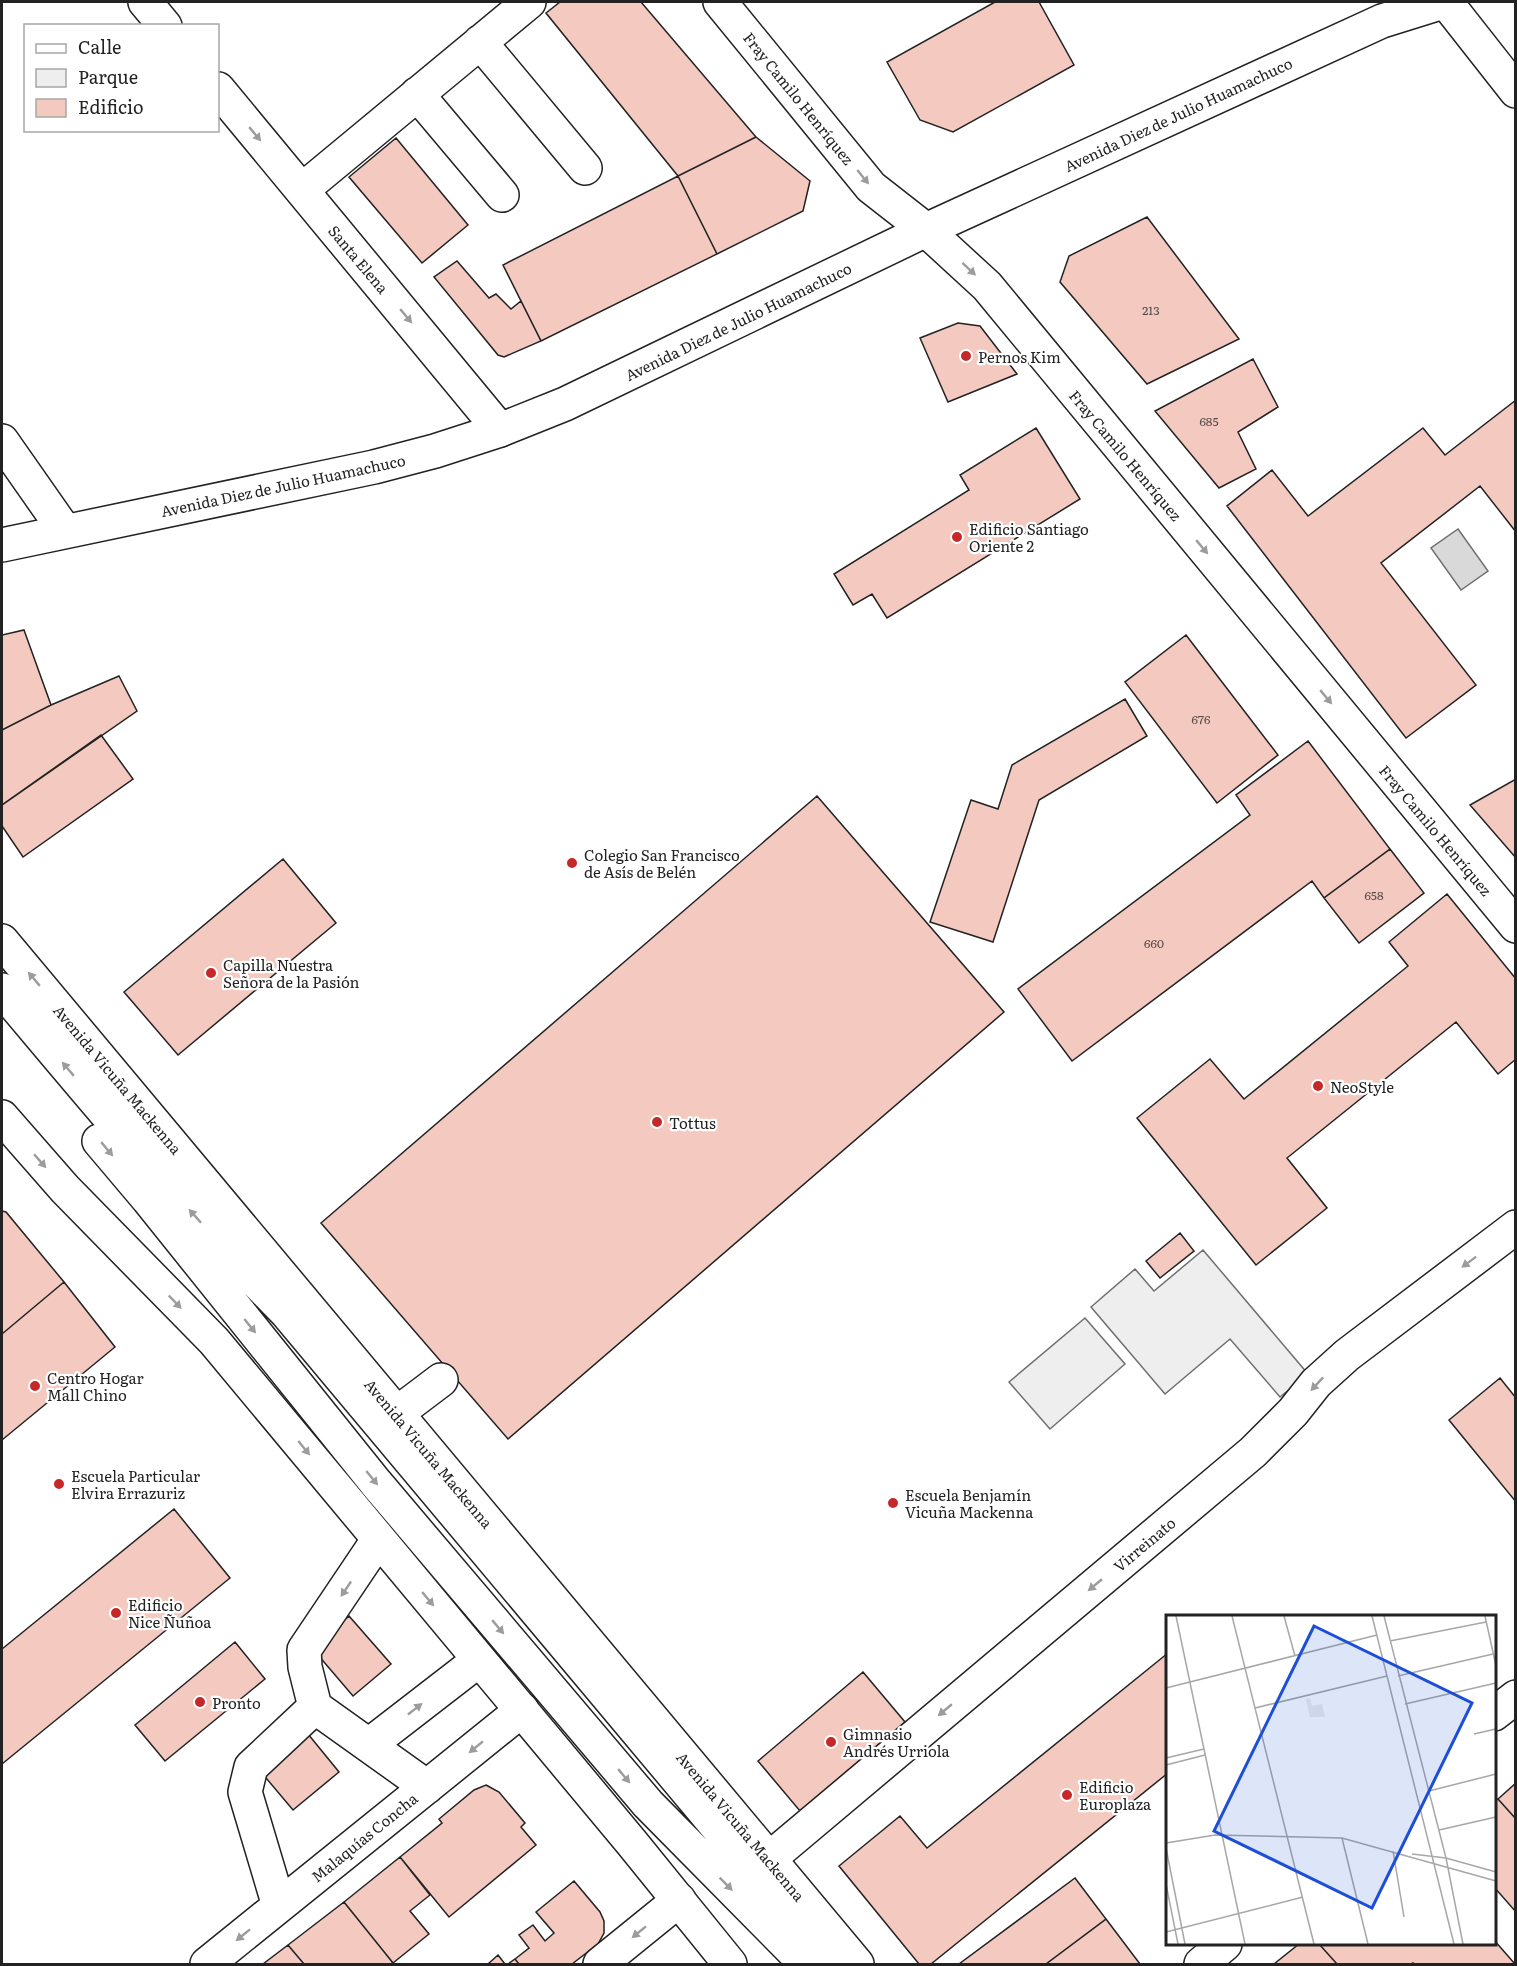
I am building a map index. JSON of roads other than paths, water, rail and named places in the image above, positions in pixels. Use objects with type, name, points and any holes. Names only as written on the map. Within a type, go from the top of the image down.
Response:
[{"type":"main road","points":[[145,2],[163,24]]},
{"type":"main road","points":[[302,190],[529,2]]},
{"type":"main road","name":"Fray Camilo Henríquez","points":[[720,2],[872,187],[926,230],[987,286],[1515,926]]},
{"type":"main road","points":[[1445,2],[1515,91]]},
{"type":"main road","name":"Avenida Diez de Julio Huamachuco","points":[[2,545],[374,466],[435,451],[500,430],[617,380],[926,230],[1382,21],[1445,2]]},
{"type":"main road","points":[[480,42],[585,168]]},
{"type":"main road","name":"Santa Elena","points":[[219,90],[500,430]]},
{"type":"main road","points":[[417,94],[502,195]]},
{"type":"main road","points":[[2,441],[65,531]]},
{"type":"main road","name":"Avenida Vicuña Mackenna","points":[[2,941],[857,1965]]},
{"type":"main road","points":[[2,990],[191,1211],[242,1268],[286,1312],[832,1965]]},
{"type":"main road","points":[[2,1024],[148,1198],[376,1482],[648,1804],[806,1965]]},
{"type":"main road","points":[[4,1126],[214,1341],[522,1710],[730,1965]]},
{"type":"main road","points":[[207,1185],[286,1312]]},
{"type":"main road","name":"Virreinato","points":[[769,1859],[1253,1452],[1293,1412],[1316,1383],[1347,1355],[1515,1227]]},
{"type":"main road","points":[[396,1414],[441,1380]]},
{"type":"main road","points":[[378,1540],[304,1650],[305,1667],[315,1707],[427,1787]]},
{"type":"main road","points":[[369,1745],[479,1660]]},
{"type":"main road","points":[[1496,1712],[1515,1696]]},
{"type":"main road","points":[[279,1906],[245,1792],[251,1767],[315,1707]]},
{"type":"main road","name":"Malaquías Concha","points":[[207,1965],[522,1710]]},
{"type":"main road","points":[[600,1965],[679,1900]]},
{"type":"main road","points":[[1201,1965],[1225,1945]]},
{"type":"place","name":"Pernos Kim","points":[[966,356]]},
{"type":"place","name":"Edificio Santiago Oriente 2","points":[[957,537]]},
{"type":"place","name":"Colegio San Francisco de Asís de Belén","points":[[572,863]]},
{"type":"place","name":"Capilla Nuestra Señora de la Pasión","points":[[211,973]]},
{"type":"place","name":"NeoStyle","points":[[1318,1086]]},
{"type":"place","name":"Tottus","points":[[657,1122]]},
{"type":"place","name":"Centro Hogar Mall Chino","points":[[35,1386]]},
{"type":"place","name":"Escuela Particular Elvira Errazuriz","points":[[59,1484]]},
{"type":"place","name":"Escuela Benjamín Vicuña Mackenna","points":[[893,1503]]},
{"type":"place","name":"Edificio Nice Ñuñoa","points":[[116,1613]]},
{"type":"place","name":"Pronto","points":[[200,1702]]},
{"type":"place","name":"Gimnasio Andrés Urriola","points":[[831,1742]]},
{"type":"place","name":"Edificio Europlaza","points":[[1067,1795]]}]
